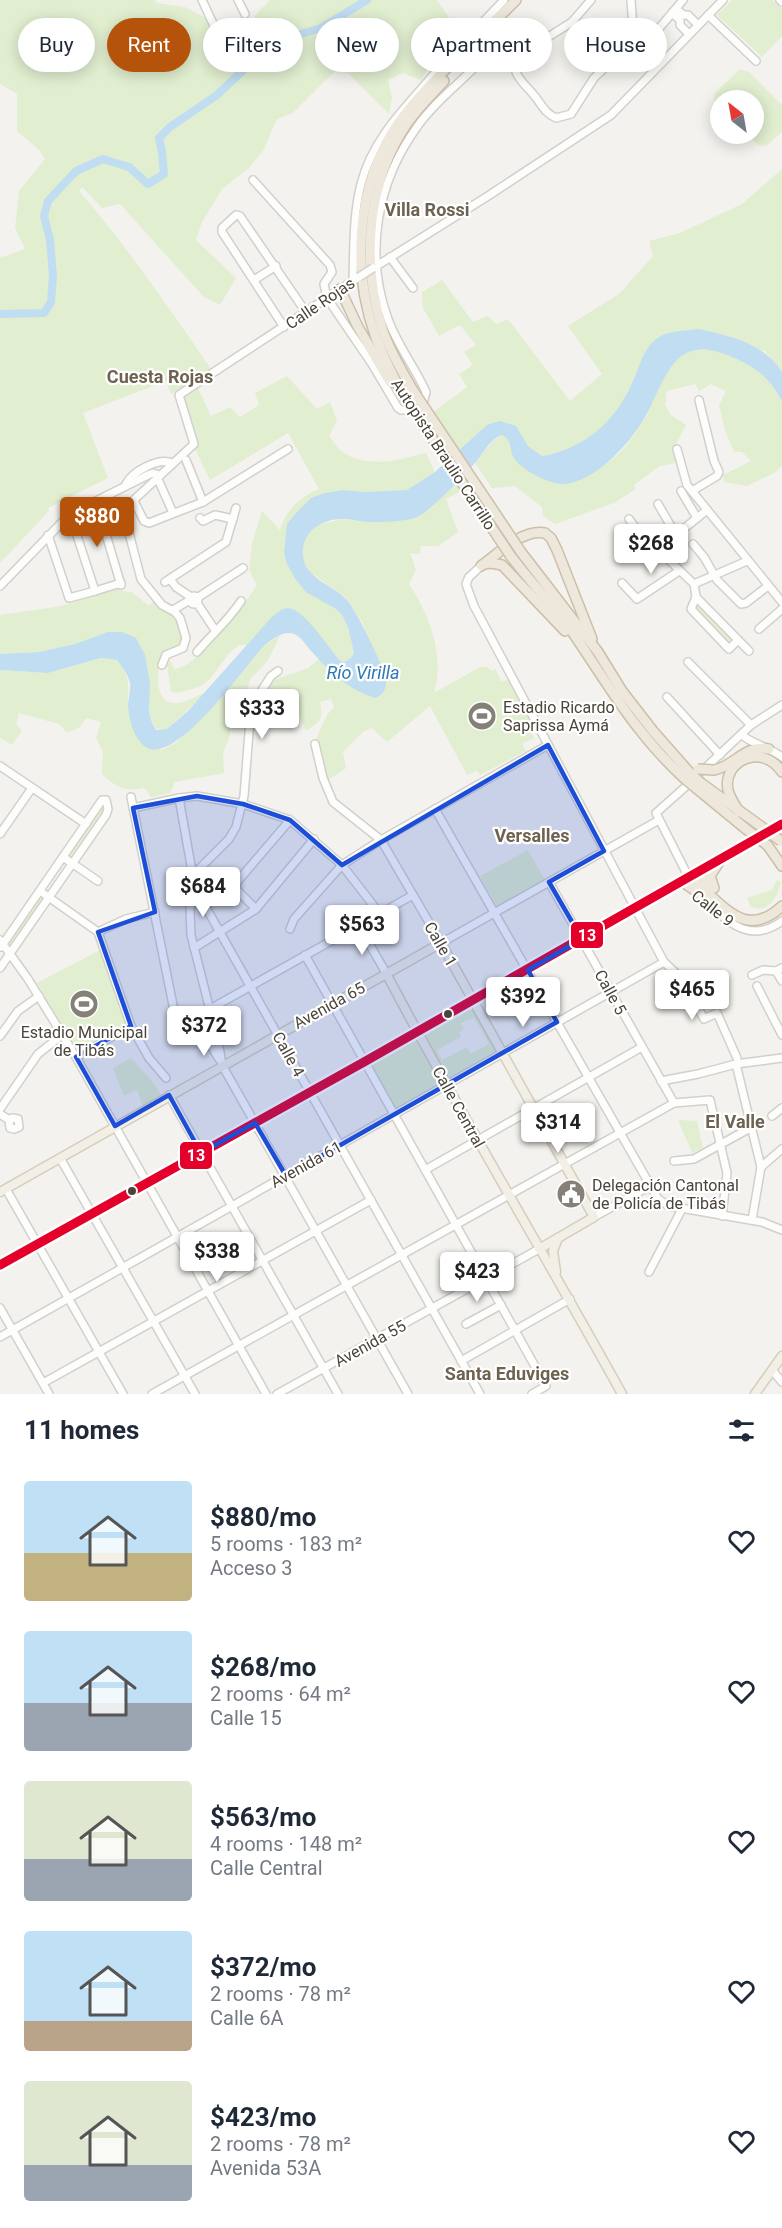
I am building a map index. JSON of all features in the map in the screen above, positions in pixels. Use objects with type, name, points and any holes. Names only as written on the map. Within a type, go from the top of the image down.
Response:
[{"type":"highway","name":"Autopista Braulio Carrillo","points":[[516,0],[409,108],[391,135],[372,178],[365,203],[361,236],[363,278],[376,337],[387,365],[404,396],[509,551],[559,615],[644,737],[691,773]]},
{"type":"highway","name":"Autopista Braulio Carrillo","points":[[524,0],[418,109],[398,139],[376,192],[369,247],[375,300],[389,346],[412,389],[521,552],[598,652],[622,691],[691,773],[698,785],[746,829],[782,855]]},
{"type":"highway","points":[[340,290],[389,381],[404,396]]},
{"type":"highway","points":[[481,566],[509,551],[533,532],[545,533],[551,538],[598,652]]},
{"type":"highway","points":[[502,565],[504,552],[509,551]]},
{"type":"highway","points":[[481,566],[491,563],[502,565],[583,650]]},
{"type":"highway","points":[[691,773],[723,768],[748,750],[769,749]]},
{"type":"highway","points":[[739,812],[729,792],[728,784],[733,770],[740,763],[750,757],[762,756],[772,761],[782,772]]},
{"type":"highway","name":"Autopista Braulio Carrillo","points":[[698,785],[782,841]]},
{"type":"highway","points":[[768,845],[782,866]]},
{"type":"highway","points":[[719,897],[710,878],[721,859]]},
{"type":"highway","points":[[686,879],[719,897],[736,910],[754,914],[770,909],[782,896]]},
{"type":"highway","points":[[686,879],[701,885],[727,912],[740,918],[756,919],[771,914],[782,906]]},
{"type":"main road","points":[[0,1265],[528,970],[782,824]]},
{"type":"main road","name":"Avenida 65","points":[[3,1190],[441,943]]},
{"type":"main road","name":"Calle 1","points":[[441,943],[594,1217]]},
{"type":"main road","name":"Calle Central","points":[[386,974],[508,1196],[570,1299],[620,1393]]},
{"type":"main road","name":"Avenida 55","points":[[539,1249],[594,1217]]},
{"type":"main road","name":"Calle Central","points":[[559,1238],[555,1244],[553,1258],[562,1286]]},
{"type":"main road","points":[[755,1394],[782,1356]]},
{"type":"street","points":[[202,0],[210,18]]},
{"type":"street","points":[[238,0],[245,14]]},
{"type":"street","points":[[356,279],[355,215],[361,184],[371,155],[404,107],[442,63],[504,0]]},
{"type":"street","points":[[591,0],[572,22],[526,51],[516,62],[517,77],[544,110],[556,118],[571,114],[594,78],[625,48],[633,28],[631,0]]},
{"type":"street","points":[[667,19],[686,0]]},
{"type":"street","name":"Calle Rojas","points":[[174,612],[162,605],[141,579],[122,512],[154,473],[172,464],[194,444],[179,397],[180,392],[611,115],[723,0]]},
{"type":"street","points":[[674,11],[682,17]]},
{"type":"street","points":[[682,17],[688,15],[698,25]]},
{"type":"street","points":[[708,15],[756,61]]},
{"type":"street","points":[[682,17],[680,24],[689,34]]},
{"type":"street","points":[[253,180],[330,265],[332,272],[324,284],[327,298],[372,364],[398,408],[406,410],[424,399],[426,392],[399,345],[387,318],[374,267],[377,225],[390,174],[403,149],[424,117],[470,72]]},
{"type":"street","points":[[284,327],[222,231],[236,215],[240,216],[301,305]]},
{"type":"street","points":[[390,257],[413,288]]},
{"type":"street","points":[[254,280],[276,266]]},
{"type":"street","points":[[692,491],[719,475],[699,400]]},
{"type":"street","points":[[135,503],[144,521],[148,524],[203,502],[288,449]]},
{"type":"street","points":[[677,449],[687,485],[782,602]]},
{"type":"street","points":[[186,460],[203,502]]},
{"type":"street","points":[[0,586],[70,514],[154,473],[162,461],[172,464]]},
{"type":"street","points":[[154,473],[173,513]]},
{"type":"street","points":[[681,491],[697,518]]},
{"type":"street","points":[[48,535],[69,598],[122,585],[96,501]]},
{"type":"street","points":[[658,504],[676,535],[707,510]]},
{"type":"street","points":[[215,630],[194,600],[168,581],[226,542],[236,508]]},
{"type":"street","points":[[70,514],[95,591]]},
{"type":"street","points":[[200,518],[203,521],[215,515],[233,519]]},
{"type":"street","points":[[629,519],[646,542],[651,543],[694,584],[696,597],[690,609],[729,649],[738,640]]},
{"type":"street","points":[[693,544],[704,557],[713,575],[741,604],[768,586]]},
{"type":"street","points":[[694,584],[747,561]]},
{"type":"street","points":[[481,566],[469,577],[466,584],[474,606],[664,962],[682,979],[704,1019],[717,1013],[737,1061],[761,1167],[752,1220]]},
{"type":"street","points":[[162,664],[166,655],[180,651],[185,644],[184,626],[174,612],[243,568]]},
{"type":"street","points":[[622,583],[637,599],[679,571]]},
{"type":"street","points":[[696,597],[749,651]]},
{"type":"street","points":[[197,652],[215,630],[232,616],[242,601]]},
{"type":"street","points":[[759,629],[782,609]]},
{"type":"street","points":[[706,626],[716,617]]},
{"type":"street","points":[[688,662],[751,725]]},
{"type":"street","points":[[194,874],[229,839],[236,827],[243,804],[251,707],[271,676],[278,671]]},
{"type":"street","points":[[667,697],[720,755]]},
{"type":"street","points":[[659,820],[658,811],[751,725],[782,705]]},
{"type":"street","points":[[741,735],[752,743],[782,757]]},
{"type":"street","name":"Calle 1","points":[[315,744],[323,778],[334,803],[381,840],[441,943]]},
{"type":"street","points":[[290,929],[294,919],[342,865],[381,840],[548,746]]},
{"type":"street","points":[[0,765],[86,824]]},
{"type":"street","points":[[0,834],[32,788]]},
{"type":"street","points":[[133,808],[197,796],[243,804],[290,820],[342,865],[380,914]]},
{"type":"street","points":[[131,797],[175,1015],[217,1047]]},
{"type":"street","name":"Calle 4","points":[[178,798],[195,888],[480,1394]]},
{"type":"street","points":[[0,968],[10,954],[49,898],[106,815],[108,809],[106,800],[103,800],[1,944],[10,954],[39,996],[76,1057],[266,1394]]},
{"type":"street","points":[[435,809],[650,1186],[663,1203],[682,1209],[752,1220],[782,1230]]},
{"type":"street","points":[[256,909],[236,889],[237,882],[290,820]]},
{"type":"street","name":"Avenida 65","points":[[441,943],[659,820]]},
{"type":"street","name":"Calle 9","points":[[659,820],[686,879],[687,888],[730,923],[750,931],[765,930],[782,921]]},
{"type":"street","points":[[194,948],[256,909],[314,839]]},
{"type":"street","points":[[63,857],[98,881]]},
{"type":"street","name":"Calle 5","points":[[549,882],[674,1103]]},
{"type":"street","points":[[195,888],[190,909],[191,935],[222,1065],[408,1394]]},
{"type":"street","points":[[40,891],[98,932],[131,1026],[149,1058],[166,1078]]},
{"type":"street","points":[[210,1009],[413,895]]},
{"type":"street","points":[[98,932],[126,919],[155,912]]},
{"type":"street","name":"Calle Central","points":[[359,926],[386,974]]},
{"type":"street","points":[[305,956],[546,1386],[532,1394]]},
{"type":"street","name":"Avenida 61","points":[[0,1337],[664,962]]},
{"type":"street","points":[[752,975],[763,970],[779,969],[782,981]]},
{"type":"street","points":[[757,987],[782,1035]]},
{"type":"street","points":[[0,1036],[18,1011],[39,996]]},
{"type":"street","points":[[76,1057],[131,1026]]},
{"type":"street","points":[[0,1109],[38,1054],[62,1035]]},
{"type":"street","points":[[425,1170],[642,1047]]},
{"type":"street","points":[[661,1081],[698,1074],[737,1061],[782,1058]]},
{"type":"street","points":[[169,1095],[338,1394]]},
{"type":"street","points":[[152,1394],[674,1103],[710,1100],[727,1173],[722,1216]]},
{"type":"street","points":[[772,1116],[782,1108]]},
{"type":"street","points":[[0,1114],[9,1120]]},
{"type":"street","points":[[674,1161],[694,1159],[752,1127]]},
{"type":"street","points":[[761,1167],[782,1149]]},
{"type":"street","points":[[60,1158],[195,1394]]},
{"type":"street","name":"Avenida 55","points":[[594,1217],[650,1186]]},
{"type":"street","points":[[3,1190],[123,1394]]},
{"type":"street","points":[[43,1383],[371,1200]]},
{"type":"street","points":[[649,1272],[682,1209]]},
{"type":"street","name":"Avenida 55","points":[[277,1394],[539,1249]]},
{"type":"street","points":[[461,1360],[570,1299]]},
{"type":"street","points":[[466,1324],[501,1305]]},
{"type":"street","points":[[0,1308],[49,1394]]},
{"type":"street","points":[[772,1370],[782,1382]]},
{"type":"highlighted area","points":[[548,745],[604,851],[549,882],[582,939],[528,970],[557,1022],[286,1176],[255,1123],[201,1153],[169,1095],[115,1126],[76,1057],[131,1026],[98,932],[155,912],[133,808],[197,796],[243,804],[290,820],[342,865]]},
{"type":"green space","points":[[0,0],[155,0],[156,3],[185,7],[206,18],[203,18],[203,72],[303,72],[303,18],[254,18],[270,0],[437,0],[449,18],[411,18],[411,72],[426,72],[421,80],[403,73],[388,80],[392,98],[389,114],[348,73],[334,72],[293,113],[277,119],[263,151],[249,168],[222,189],[202,222],[196,240],[236,278],[220,305],[203,296],[120,204],[102,208],[82,187],[79,191],[131,255],[211,369],[171,394],[166,381],[83,413],[108,478],[48,508],[49,511],[0,563],[0,258],[25,249],[15,228],[19,191],[45,159],[38,149],[17,131],[17,94],[0,84]]},
{"type":"green space","points":[[732,0],[773,0],[782,9],[782,36],[762,57],[717,15]]},
{"type":"green space","points":[[740,69],[749,72],[782,105],[782,132],[766,146],[757,144],[764,144],[764,90],[718,90]]},
{"type":"green space","points":[[782,169],[782,372],[765,351],[654,341],[618,411],[600,429],[578,444],[542,456],[528,446],[516,426],[471,441],[459,451],[433,412],[467,387],[459,374],[473,365],[464,352],[476,345],[460,325],[439,336],[423,308],[422,292],[442,280],[473,322],[487,316],[497,324],[508,319],[570,401],[602,374],[568,326],[619,294],[653,256],[649,241],[680,233],[742,204]]},
{"type":"green space","points":[[717,350],[764,374],[772,381],[782,400],[782,466],[774,473],[747,486],[724,482],[723,475],[751,461],[742,452],[734,452],[725,430],[719,405],[726,391],[711,384],[699,391],[695,384],[667,391],[665,405],[671,415],[686,425],[676,444],[676,463],[660,466],[634,485],[636,489],[614,503],[555,524],[543,516],[542,507],[515,486],[492,488],[475,463],[492,442],[502,435],[510,442],[512,452],[566,484],[582,477],[605,465],[625,447],[644,420],[667,370],[680,356],[692,351]]},
{"type":"green space","points":[[287,376],[317,409],[330,402],[337,420],[329,436],[343,453],[375,462],[426,453],[435,472],[407,490],[366,492],[343,490],[284,553],[296,580],[342,615],[348,627],[354,653],[351,658],[345,662],[340,661],[302,616],[279,611],[247,645],[240,645],[233,650],[206,683],[182,692],[171,692],[167,665],[171,661],[174,669],[184,666],[208,648],[257,585],[249,570],[252,543],[262,511],[280,530],[282,523],[295,505],[319,489],[288,433],[210,480],[195,449],[198,438],[181,397],[197,386],[211,416],[230,407],[240,417],[259,405],[255,393]]},
{"type":"green space","points":[[467,471],[475,484],[446,499],[458,532],[438,546],[421,546],[420,554],[410,553],[416,570],[409,584],[417,596],[434,637],[438,665],[434,693],[480,667],[487,667],[492,671],[495,669],[502,682],[508,679],[534,726],[529,729],[534,738],[522,744],[526,751],[480,775],[477,771],[467,775],[430,706],[387,742],[372,728],[364,731],[343,752],[346,768],[328,780],[316,739],[327,715],[334,707],[331,699],[320,702],[320,720],[306,731],[299,714],[255,726],[256,702],[271,681],[308,668],[319,659],[333,674],[383,670],[362,622],[346,598],[310,572],[302,558],[303,546],[308,534],[317,525],[343,519],[365,522],[399,520],[418,516],[430,508]]},
{"type":"green space","points":[[117,588],[132,592],[149,606],[154,600],[173,615],[178,624],[182,643],[177,648],[163,653],[159,667],[158,684],[163,698],[169,702],[181,703],[208,691],[167,729],[156,729],[153,724],[149,702],[150,684],[109,632],[75,644],[39,652],[0,654],[0,615],[62,606]]},
{"type":"green space","points":[[697,601],[735,641],[730,645],[693,609]]},
{"type":"green space","points":[[280,635],[268,659],[251,678],[247,690],[237,694],[228,721],[230,735],[223,753],[224,773],[175,782],[170,793],[151,797],[145,788],[122,788],[102,774],[103,752],[96,738],[101,722],[86,718],[80,727],[67,733],[59,724],[19,713],[16,724],[22,731],[12,745],[0,738],[0,670],[48,673],[102,658],[117,660],[125,672],[128,681],[130,715],[142,744],[162,750],[178,741],[224,694],[263,646]]},
{"type":"green space","points":[[104,802],[105,808],[70,858],[68,856]]},
{"type":"green space","points":[[528,850],[546,882],[498,908],[480,876]]},
{"type":"green space","points":[[777,880],[781,882],[771,903],[757,909],[751,907],[747,898],[772,890]]},
{"type":"green space","points":[[40,896],[43,899],[11,944],[8,941]]},
{"type":"green space","name":"Estadio Municipal de Tibás","points":[[100,950],[128,1025],[77,1053],[37,983]]},
{"type":"green space","points":[[473,1006],[498,1051],[450,1078],[424,1033]],"holes":[[[474,1018],[489,1044],[471,1054],[467,1047],[442,1060],[437,1050],[461,1037],[459,1032],[464,1029],[461,1023]]]},
{"type":"green space","points":[[416,1035],[444,1086],[396,1113],[367,1062]]},
{"type":"green space","points":[[131,1058],[162,1096],[143,1107],[137,1090],[124,1096],[113,1068]]},
{"type":"green space","points":[[678,1120],[697,1121],[703,1148],[692,1153]]},
{"type":"water","name":"Río Virilla","points":[[699,329],[745,342],[766,354],[782,372],[782,401],[762,374],[748,365],[712,351],[696,350],[684,355],[674,363],[644,419],[630,439],[611,459],[589,476],[559,484],[537,476],[518,463],[512,455],[508,440],[502,435],[490,444],[447,493],[417,517],[386,522],[337,519],[321,524],[309,533],[303,547],[308,570],[351,605],[376,652],[386,681],[384,692],[378,697],[366,695],[349,686],[326,667],[300,637],[286,633],[265,645],[188,732],[170,745],[154,750],[142,744],[134,731],[128,706],[130,683],[117,660],[101,658],[48,673],[0,670],[0,654],[39,652],[75,644],[108,632],[122,632],[136,638],[145,655],[150,684],[149,711],[156,730],[167,729],[188,711],[271,618],[283,609],[292,609],[304,617],[340,661],[345,662],[354,653],[348,627],[342,615],[336,609],[306,592],[296,580],[284,553],[287,524],[311,498],[343,490],[366,492],[407,490],[435,472],[487,425],[500,421],[516,426],[528,446],[542,456],[572,447],[609,420],[626,395],[644,354],[655,340],[670,333]]},
{"type":"waterway","points":[[0,314],[44,313],[51,302],[53,276],[50,240],[44,216],[48,201],[76,171],[103,159],[129,167],[148,184],[164,174],[159,138],[170,127],[217,95],[253,61],[287,38],[321,28],[367,0]]},
{"type":"transit line","name":"13","points":[[0,1265],[364,1062],[782,824]]},
{"type":"place","name":"Estadio Ricardo Saprissa Aymá","points":[[482,716]]},
{"type":"place","name":"Estadio Municipal de Tibás","points":[[84,1004]]},
{"type":"place","name":"Delegación Cantonal de Policía de Tibás","points":[[571,1194]]},
{"type":"district","name":"Villa Rossi","points":[[427,210]]},
{"type":"district","name":"Cuesta Rojas","points":[[160,377]]},
{"type":"district","name":"Versalles","points":[[532,836]]},
{"type":"district","name":"El Valle","points":[[735,1122]]},
{"type":"district","name":"Santa Eduviges","points":[[507,1374]]}]
